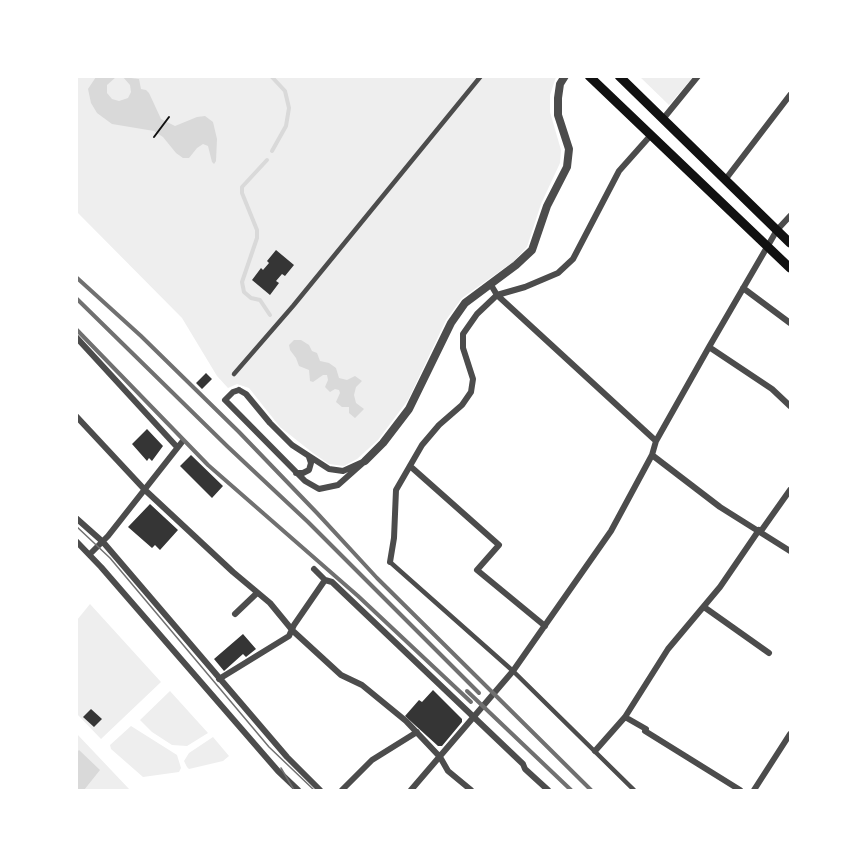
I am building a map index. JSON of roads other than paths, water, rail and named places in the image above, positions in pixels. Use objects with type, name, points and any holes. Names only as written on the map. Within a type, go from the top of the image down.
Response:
[{"type":"highway","points":[[589,76],[790,268]]},
{"type":"highway","points":[[619,76],[790,243]]},
{"type":"street","points":[[234,374],[293,306],[481,76]]},
{"type":"street","points":[[365,461],[343,471],[329,469],[309,457],[270,423],[246,394],[239,390],[233,392],[223,402],[296,473],[319,489],[338,485],[365,461],[409,409],[451,323],[465,303],[516,266],[532,250],[547,206],[567,167],[569,149],[558,115],[560,84],[565,76]]},
{"type":"street","points":[[663,119],[698,76]]},
{"type":"street","points":[[725,180],[790,95]]},
{"type":"street","points":[[634,790],[513,671],[390,562],[394,538],[396,490],[422,445],[439,425],[462,405],[471,392],[473,379],[463,348],[463,334],[477,314],[498,295],[558,273],[573,259],[619,171],[651,135]]},
{"type":"street","points":[[411,790],[513,671],[612,531],[652,455],[656,441],[709,347],[777,230],[790,216]]},
{"type":"street","points":[[491,285],[498,295],[656,441]]},
{"type":"street","points":[[743,288],[790,323]]},
{"type":"street","points":[[76,337],[179,445],[146,490],[103,542],[90,554]]},
{"type":"street","points":[[709,347],[772,389],[790,406]]},
{"type":"street","points":[[76,416],[188,531],[270,603],[293,631],[340,675],[362,685],[417,732],[440,757],[448,771],[471,790]]},
{"type":"street","points":[[652,455],[720,507],[790,550]]},
{"type":"street","points":[[296,473],[309,470],[311,463],[309,457]]},
{"type":"street","points":[[410,466],[499,545],[477,570],[545,626]]},
{"type":"street","points":[[595,751],[625,717],[668,649],[720,587],[790,490]]},
{"type":"street","points":[[76,518],[103,542],[287,758],[320,790]]},
{"type":"street","points":[[76,541],[90,554],[272,764],[298,790]]},
{"type":"street","points":[[314,569],[325,580],[332,582],[548,790]]},
{"type":"street","points":[[219,679],[290,636],[294,625],[325,580]]},
{"type":"street","points":[[236,614],[257,593]]},
{"type":"street","points":[[704,607],[770,653]]},
{"type":"street","points":[[625,717],[740,790]]},
{"type":"street","points":[[342,790],[372,760],[417,732]]},
{"type":"street","points":[[754,790],[790,734]]},
{"type":"waterway","points":[[271,76],[285,91],[289,108],[286,126],[272,151]]},
{"type":"waterway","points":[[267,160],[242,187],[242,193],[257,230],[257,238],[242,282],[244,292],[251,298],[260,300],[270,315]]},
{"type":"tram line","points":[[76,526],[110,558],[269,747],[314,790]]},
{"type":"tram line","points":[[281,768],[294,790]]},
{"type":"railway","points":[[76,277],[141,336],[239,432],[377,578],[591,790]]},
{"type":"railway","points":[[76,298],[308,522],[479,693]]},
{"type":"railway","points":[[76,329],[208,465],[358,596],[471,702]]},
{"type":"railway","points":[[467,691],[571,790]]}]
